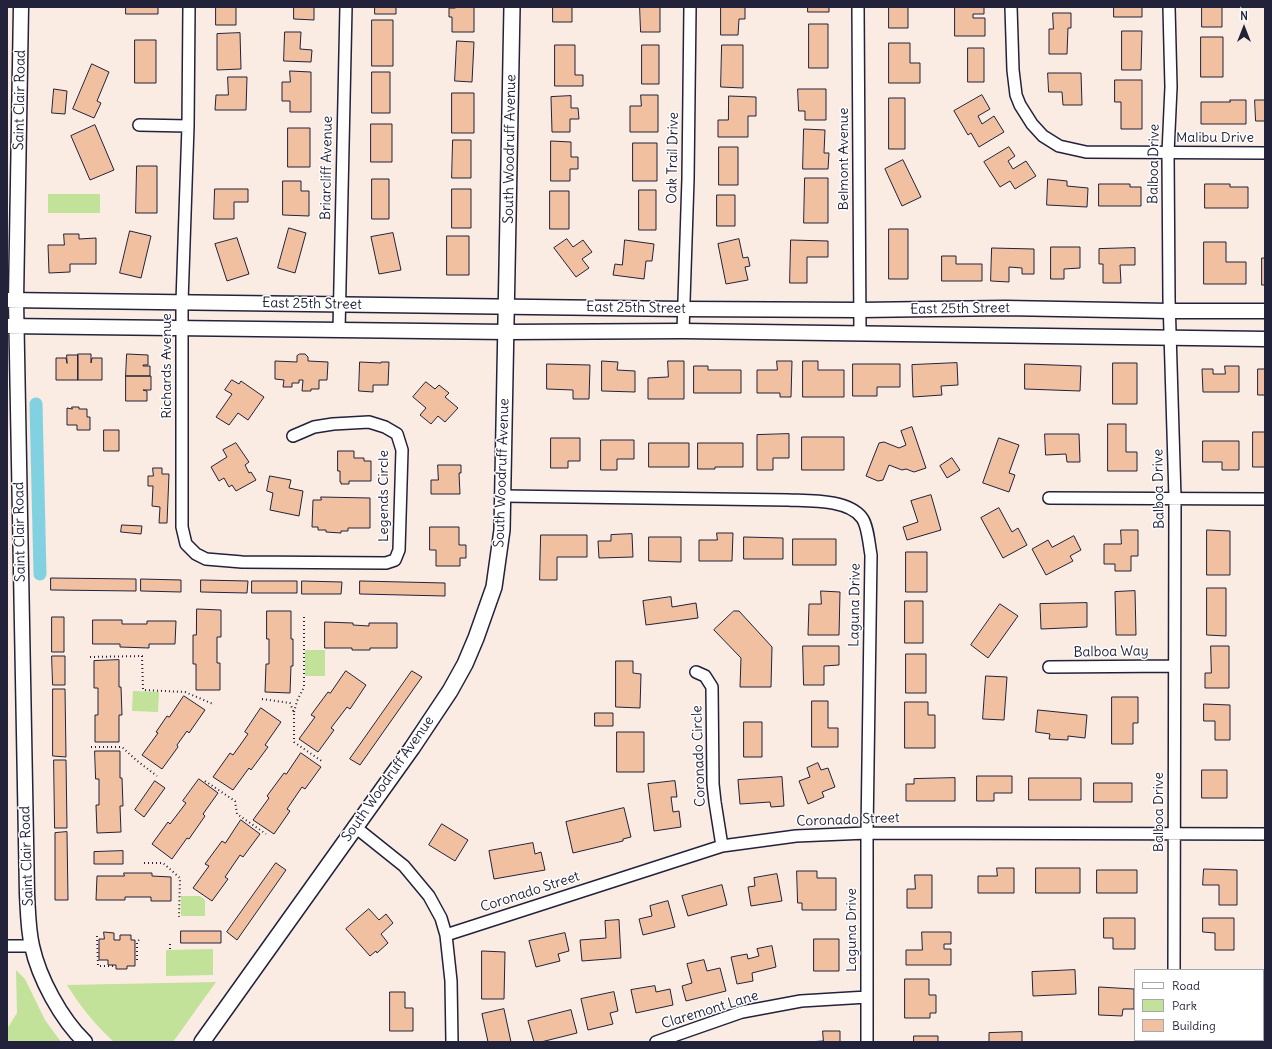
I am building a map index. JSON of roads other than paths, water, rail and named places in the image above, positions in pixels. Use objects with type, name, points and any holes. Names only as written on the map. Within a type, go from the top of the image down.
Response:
[{"type":"main road","name":"South Woodruff Avenue","points":[[202,1042],[354,826],[412,748],[450,691],[465,664],[476,638],[494,587],[502,530],[507,332],[506,306],[512,7]]},
{"type":"street","name":"Saint Clair Road","points":[[21,7],[12,326],[27,887],[32,946],[36,961],[62,1014],[85,1042]]},
{"type":"street","name":"Richards Avenue","points":[[189,7],[188,126],[182,302],[182,527],[186,544],[196,554],[206,559],[242,562]]},
{"type":"street","name":"Briarcliff Avenue","points":[[339,330],[338,304],[346,7]]},
{"type":"street","name":"Oak Trail Drive","points":[[682,331],[688,178],[690,7]]},
{"type":"street","name":"Belmont Avenue","points":[[858,7],[860,333]]},
{"type":"street","name":"Malibu Drive","points":[[1011,7],[1013,70],[1016,95],[1032,124],[1043,136],[1059,146],[1086,152],[1265,153]]},
{"type":"street","name":"Balboa Drive","points":[[1169,7],[1171,87],[1168,153],[1169,311],[1175,498],[1174,969]]},
{"type":"street","points":[[139,125],[188,126]]},
{"type":"street","name":"East 25th Street","points":[[12,300],[683,309],[860,310],[1004,308],[1265,311]]},
{"type":"street","name":"East 25th Street","points":[[12,326],[507,332],[682,331],[1265,339]]},
{"type":"street","name":"Legends Circle","points":[[242,562],[386,563],[395,560],[399,550],[402,450],[397,434],[386,427],[369,422],[333,424],[314,427],[293,436]]},
{"type":"street","name":"Laguna Drive","points":[[503,496],[788,500],[822,502],[848,506],[862,518],[868,536],[871,555],[867,833],[867,1042]]},
{"type":"street","points":[[1049,498],[1265,499]]},
{"type":"street","name":"Balboa Way","points":[[1049,667],[1174,666]]},
{"type":"street","name":"Coronado Circle","points":[[696,672],[705,676],[712,687],[713,784],[722,846]]},
{"type":"street","points":[[354,826],[404,866],[422,886],[441,918],[446,935],[451,980],[452,1042]]},
{"type":"street","name":"Coronado Street","points":[[446,935],[722,846],[796,836],[867,833],[1265,834]]},
{"type":"street","points":[[7,946],[32,946]]},
{"type":"street","name":"Claremont Lane","points":[[656,1042],[687,1037],[750,1011],[801,1001],[867,997]]},
{"type":"waterway","points":[[36,404],[40,574]]}]
